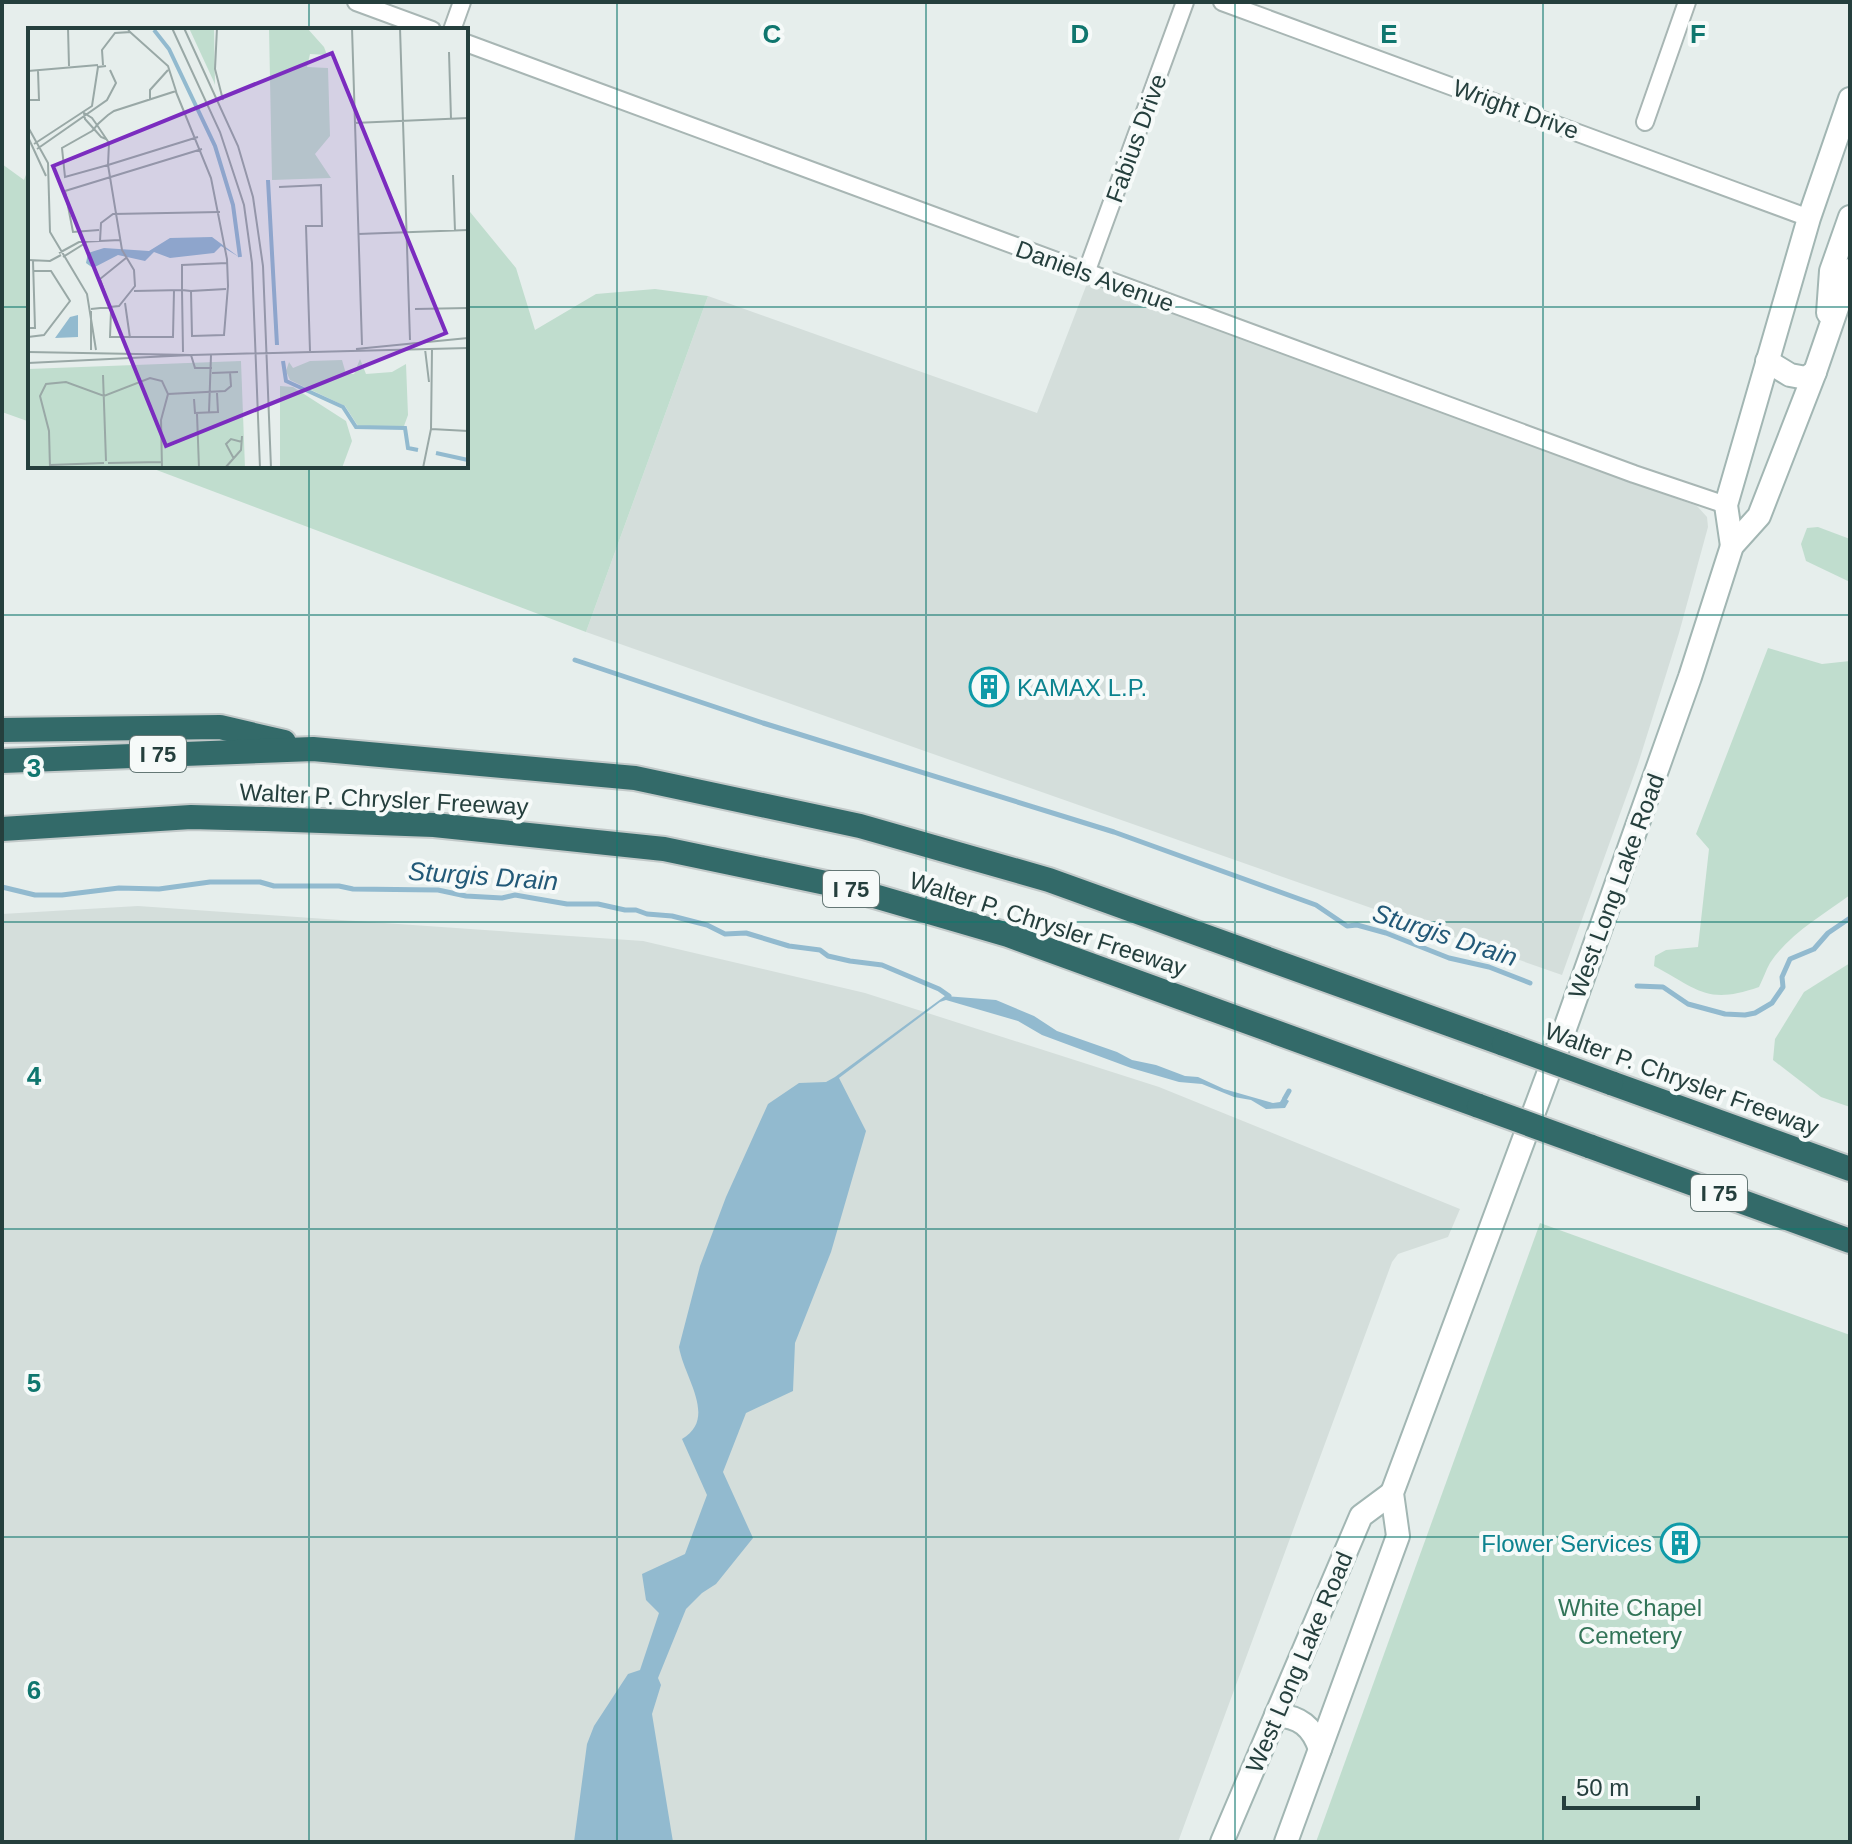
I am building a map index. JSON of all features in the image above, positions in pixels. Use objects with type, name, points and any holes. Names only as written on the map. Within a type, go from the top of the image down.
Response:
[{"type":"highway","points":[[2,730],[220,727],[313,749]]},
{"type":"highway","name":"Walter P. Chrysler Freeway","points":[[2,761],[313,749],[635,778],[860,826],[1049,880],[1850,1169]]},
{"type":"highway","name":"Walter P. Chrysler Freeway","points":[[2,829],[191,817],[434,825],[664,849],[840,886],[1008,935],[1850,1241]]},
{"type":"main road","name":"West Long Lake Road","points":[[1732,546],[1726,505],[1809,218],[1850,99]]},
{"type":"main road","points":[[1828,335],[1831,271],[1850,217]]},
{"type":"main road","name":"West Long Lake Road","points":[[1286,1842],[1398,1536],[1392,1493],[1563,1034],[1690,677],[1732,546],[1759,516],[1815,372],[1850,270]]},
{"type":"main road","points":[[1767,361],[1790,375],[1806,378],[1815,372]]},
{"type":"main road","name":"West Long Lake Road","points":[[1222,1842],[1361,1516],[1392,1493]]},
{"type":"main road","points":[[1276,1715],[1300,1720],[1310,1727],[1320,1749]]},
{"type":"street","points":[[356,2],[427,28]]},
{"type":"street","points":[[453,28],[462,2]]},
{"type":"street","name":"Fabius Drive","points":[[1086,273],[1185,2]]},
{"type":"street","name":"Wright Drive","points":[[1222,2],[1809,218]]},
{"type":"street","points":[[1645,122],[1687,2]]},
{"type":"street","name":"Daniels Avenue","points":[[468,44],[1634,474],[1726,505]]},
{"type":"shaded area","points":[[1088,281],[1697,506],[1707,517],[1708,527],[1679,633],[1638,764],[1562,975],[586,632],[708,296],[1037,413]]},
{"type":"shaded area","points":[[138,906],[643,941],[865,993],[1159,1087],[1460,1209],[1448,1237],[1398,1254],[1392,1262],[1178,1842],[2,1842],[2,914]]},
{"type":"green space","points":[[2,164],[24,180],[28,169],[28,421],[2,412]]},
{"type":"green space","points":[[468,209],[516,268],[535,330],[596,294],[655,289],[708,296],[586,632],[151,468],[468,468]]},
{"type":"green space","points":[[1818,527],[1850,539],[1850,582],[1806,561],[1801,544],[1807,528]]},
{"type":"green space","points":[[1768,648],[1822,664],[1850,661],[1850,895],[1787,943],[1770,963],[1759,987],[1715,995],[1693,988],[1654,966],[1655,956],[1666,950],[1698,947],[1709,849],[1696,834]]},
{"type":"green space","points":[[1850,963],[1850,1107],[1821,1097],[1773,1060],[1775,1039],[1804,992]]},
{"type":"green space","name":"White Chapel Cemetery","points":[[1540,1223],[1850,1335],[1850,1842],[1316,1842]]},
{"type":"water","points":[[945,996],[996,1000],[1034,1016],[1057,1031],[1132,1060],[1198,1077],[1224,1089],[1273,1103],[1280,1102],[1283,1097],[1289,1101],[1285,1108],[1266,1109],[1251,1100],[1234,1097],[1202,1084],[1179,1082],[1131,1068],[1042,1035],[1018,1021],[946,1000],[839,1078],[866,1131],[831,1252],[795,1343],[793,1391],[746,1413],[723,1472],[753,1538],[716,1584],[686,1609],[658,1678],[661,1685],[652,1714],[673,1842],[574,1842],[587,1744],[594,1726],[628,1674],[640,1670],[659,1613],[646,1600],[642,1574],[685,1554],[707,1495],[682,1439],[692,1430],[698,1409],[679,1347],[700,1266],[726,1197],[768,1104],[799,1083],[826,1082],[835,1077]]},
{"type":"waterway","points":[[575,660],[763,723],[1114,832],[1316,905],[1347,926],[1357,925],[1386,933],[1449,958],[1489,967],[1530,983]]},
{"type":"waterway","name":"Sturgis Drain","points":[[2,887],[35,895],[62,895],[119,888],[159,889],[210,882],[260,882],[274,886],[438,890],[466,896],[502,898],[515,895],[567,904],[598,904],[672,916],[707,925],[725,934],[746,933],[789,946],[820,950],[828,956],[882,965],[949,996]]},
{"type":"waterway","name":"Sturgis Drain","points":[[1637,986],[1663,987],[1688,1004],[1725,1014],[1755,1013],[1772,1003],[1783,987],[1782,977],[1790,959],[1814,949],[1828,933],[1850,918]]},
{"type":"waterway","name":"Sturgis Drain","points":[[1285,1098],[1289,1091]]},
{"type":"place","name":"KAMAX L.P.","points":[[989,687]]},
{"type":"place","name":"Flower Services","points":[[1680,1543]]}]
